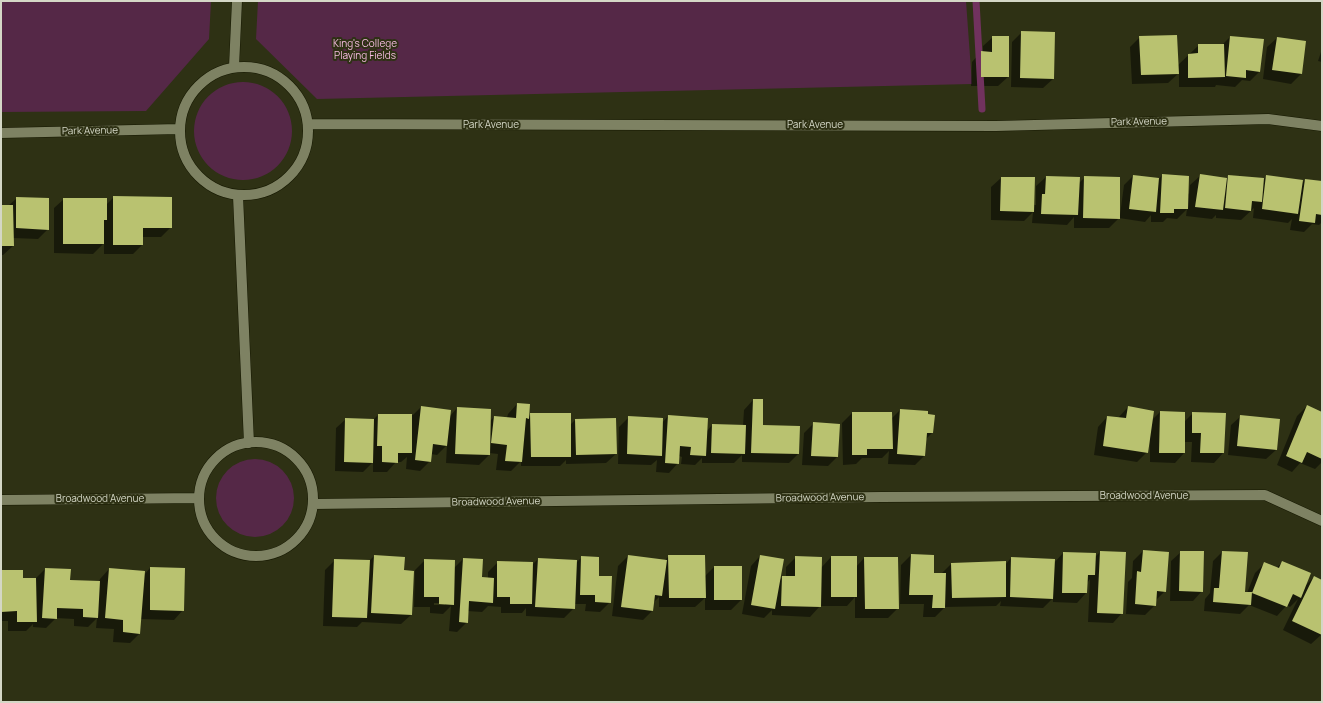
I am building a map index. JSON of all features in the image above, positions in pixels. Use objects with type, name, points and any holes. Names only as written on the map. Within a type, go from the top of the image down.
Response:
[{"type":"street","points":[[234,67],[237,1]]},
{"type":"street","points":[[234,67],[255,68],[274,74],[291,87],[303,104],[308,124],[307,144],[301,162],[290,177],[275,188],[257,195],[238,196],[219,191],[202,181],[189,166],[181,149],[179,129],[183,107],[195,88],[213,74],[234,67]]},
{"type":"street","name":"Park Avenue","points":[[308,124],[996,126],[1268,119],[1322,126]]},
{"type":"street","name":"Park Avenue","points":[[1,133],[179,129]]},
{"type":"street","points":[[238,196],[249,442]]},
{"type":"street","points":[[249,442],[269,443],[289,453],[303,467],[311,485],[313,504],[308,523],[292,544],[275,554],[254,556],[232,551],[217,541],[205,525],[199,498],[202,479],[215,460],[230,448],[249,442]]},
{"type":"street","name":"Broadwood Avenue","points":[[313,504],[866,497],[1265,495],[1322,521]]},
{"type":"street","name":"Broadwood Avenue","points":[[1,500],[199,498]]},
{"type":"green space","points":[[1,1],[211,1],[209,39],[146,111],[1,112]]},
{"type":"green space","name":"King's College Playing Fields","points":[[258,1],[966,1],[972,84],[317,99],[256,39]]},
{"type":"green space","points":[[243,82],[262,86],[278,96],[288,112],[292,131],[288,150],[278,166],[262,176],[243,180],[224,176],[208,166],[198,150],[194,131],[198,112],[208,96],[224,86]]},
{"type":"green space","points":[[255,459],[270,462],[277,466],[287,476],[291,483],[294,498],[291,513],[287,520],[277,530],[270,534],[255,537],[240,534],[233,530],[223,520],[219,513],[216,498],[219,483],[223,476],[233,466],[240,462]]},
{"type":"building","points":[[1021,31],[1055,32],[1054,79],[1020,78]]},
{"type":"building","points":[[1177,35],[1179,74],[1141,75],[1139,36]]},
{"type":"building","points":[[992,36],[1009,36],[1009,77],[981,77],[981,51],[992,52]]},
{"type":"building","points":[[1230,36],[1264,39],[1260,72],[1246,70],[1246,78],[1226,76]]},
{"type":"building","points":[[1277,37],[1306,41],[1302,74],[1272,70]]},
{"type":"building","points":[[1198,44],[1224,44],[1225,77],[1188,78],[1188,54],[1198,53]]},
{"type":"building","points":[[1162,174],[1189,176],[1188,209],[1174,209],[1174,213],[1160,213]]},
{"type":"building","points":[[1200,174],[1227,178],[1223,210],[1195,207]]},
{"type":"building","points":[[1133,175],[1159,178],[1156,212],[1129,209]]},
{"type":"building","points":[[1228,175],[1264,178],[1262,202],[1252,201],[1251,211],[1225,208]]},
{"type":"building","points":[[1266,175],[1303,180],[1298,214],[1262,209]]},
{"type":"building","points":[[1046,176],[1080,177],[1078,215],[1041,214],[1042,194],[1045,194]]},
{"type":"building","points":[[1084,176],[1120,177],[1120,219],[1083,218]]},
{"type":"building","points":[[1001,177],[1035,177],[1034,212],[1000,211]]},
{"type":"building","points":[[1305,179],[1322,181],[1322,215],[1316,214],[1315,223],[1299,221]]},
{"type":"building","points":[[113,196],[172,197],[172,228],[143,228],[143,245],[113,245]]},
{"type":"building","points":[[16,197],[49,198],[49,230],[16,228]]},
{"type":"building","points":[[63,198],[107,198],[107,220],[104,220],[104,244],[63,244]]},
{"type":"building","points":[[1,205],[13,205],[14,246],[1,246]]},
{"type":"building","points":[[753,399],[763,399],[763,425],[800,426],[799,454],[751,453]]},
{"type":"building","points":[[517,403],[530,404],[529,419],[526,418],[522,462],[505,461],[507,445],[491,443],[494,416],[516,418]]},
{"type":"building","points":[[1307,405],[1322,412],[1322,459],[1307,452],[1302,463],[1286,456]]},
{"type":"building","points":[[421,406],[451,410],[447,446],[433,444],[431,462],[415,460]]},
{"type":"building","points":[[1128,406],[1154,411],[1148,453],[1103,446],[1107,416],[1126,418]]},
{"type":"building","points":[[457,407],[491,409],[490,455],[455,454]]},
{"type":"building","points":[[900,409],[928,411],[928,414],[935,415],[933,433],[927,433],[925,456],[897,454]]},
{"type":"building","points":[[1160,411],[1185,412],[1185,453],[1159,453]]},
{"type":"building","points":[[852,412],[892,412],[893,449],[867,449],[867,455],[852,455]]},
{"type":"building","points":[[1192,412],[1226,413],[1224,453],[1200,453],[1201,433],[1192,433]]},
{"type":"building","points":[[530,413],[571,413],[571,457],[531,457]]},
{"type":"building","points":[[378,414],[412,414],[412,453],[398,453],[398,463],[382,462],[382,446],[377,446]]},
{"type":"building","points":[[668,415],[708,418],[706,456],[690,455],[691,447],[680,446],[679,464],[665,463]]},
{"type":"building","points":[[1240,415],[1280,419],[1277,450],[1237,446]]},
{"type":"building","points":[[628,416],[663,418],[662,456],[627,454]]},
{"type":"building","points":[[345,418],[374,419],[373,463],[344,462]]},
{"type":"building","points":[[616,418],[617,454],[576,455],[575,419]]},
{"type":"building","points":[[813,422],[840,424],[838,457],[811,456]]},
{"type":"building","points":[[712,424],[746,425],[745,454],[711,453]]},
{"type":"building","points":[[1143,550],[1169,552],[1166,592],[1157,591],[1156,606],[1135,604],[1137,571],[1141,572]]},
{"type":"building","points":[[1100,551],[1126,552],[1123,614],[1097,613]]},
{"type":"building","points":[[1180,551],[1204,551],[1203,592],[1179,591]]},
{"type":"building","points":[[1222,551],[1248,552],[1245,592],[1252,592],[1251,605],[1213,602],[1214,588],[1219,588]]},
{"type":"building","points":[[1063,552],[1096,553],[1095,575],[1088,575],[1087,593],[1062,593]]},
{"type":"building","points":[[911,554],[934,555],[934,573],[946,573],[945,608],[932,608],[933,595],[909,595]]},
{"type":"building","points":[[374,555],[405,557],[404,570],[414,571],[412,615],[371,613]]},
{"type":"building","points":[[628,555],[667,560],[662,596],[655,595],[653,611],[621,607]]},
{"type":"building","points":[[668,555],[705,555],[706,598],[669,598]]},
{"type":"building","points":[[760,555],[784,559],[775,609],[751,605]]},
{"type":"building","points":[[581,556],[599,557],[599,576],[612,576],[611,603],[595,602],[595,595],[580,595]]},
{"type":"building","points":[[795,556],[822,557],[821,607],[781,606],[782,576],[795,576]]},
{"type":"building","points":[[831,556],[857,556],[857,597],[831,597]]},
{"type":"building","points":[[864,557],[898,557],[899,609],[865,609]]},
{"type":"building","points":[[1011,557],[1055,559],[1053,599],[1010,597]]},
{"type":"building","points":[[463,558],[483,559],[482,577],[494,578],[493,603],[469,601],[468,623],[459,622]]},
{"type":"building","points":[[538,558],[577,560],[575,609],[535,607]]},
{"type":"building","points":[[334,559],[370,560],[367,618],[332,617]]},
{"type":"building","points":[[424,559],[455,560],[454,605],[439,604],[439,597],[424,597]]},
{"type":"building","points":[[497,561],[533,562],[532,604],[510,604],[510,597],[497,597]]},
{"type":"building","points":[[1006,561],[1006,597],[952,598],[951,563]]},
{"type":"building","points":[[1282,561],[1311,573],[1301,598],[1293,594],[1287,607],[1252,593],[1264,562],[1279,568]]},
{"type":"building","points":[[714,566],[742,566],[742,600],[714,600]]},
{"type":"building","points":[[150,567],[185,568],[184,611],[150,610]]},
{"type":"building","points":[[45,568],[71,569],[70,580],[100,581],[98,618],[83,617],[83,609],[57,608],[57,619],[42,618]]},
{"type":"building","points":[[109,568],[145,571],[140,634],[123,632],[123,620],[105,618]]},
{"type":"building","points":[[1,570],[23,570],[23,578],[36,578],[37,622],[17,622],[17,611],[1,612]]},
{"type":"building","points":[[1314,576],[1322,580],[1322,635],[1292,621]]},
{"type":"waterway","points":[[976,1],[982,109]]}]
